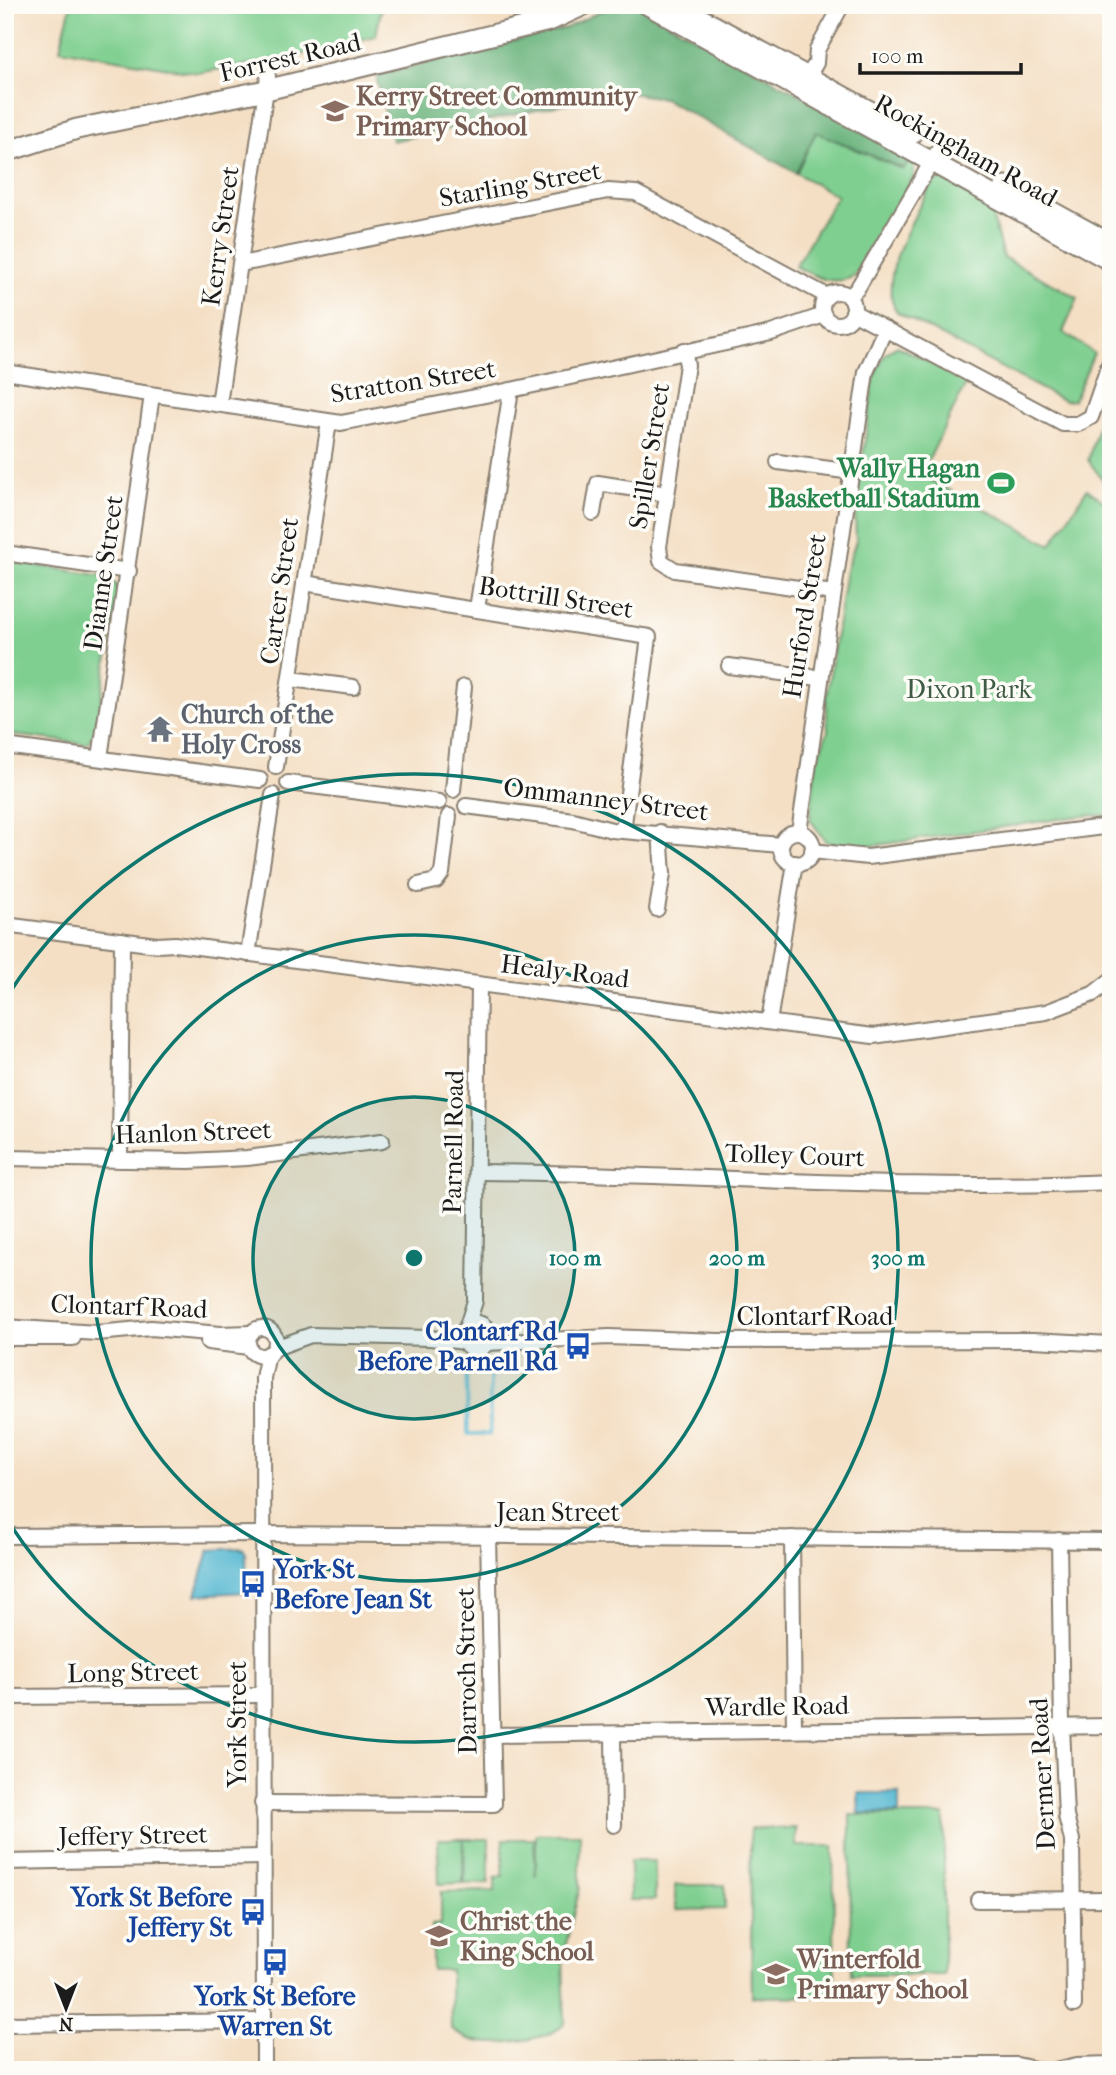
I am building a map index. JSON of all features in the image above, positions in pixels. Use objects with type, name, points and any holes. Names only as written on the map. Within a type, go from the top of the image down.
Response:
[{"type":"main road","name":"Forrest Road","points":[[5,152],[77,130],[545,13],[564,5]]},
{"type":"main road","name":"Forrest Road","points":[[5,143],[71,124],[549,21],[584,5]]},
{"type":"main road","name":"Rockingham Road","points":[[648,5],[1111,244]]},
{"type":"main road","name":"Rockingham Road","points":[[676,5],[808,76],[1111,261]]},
{"type":"street","points":[[808,76],[816,63],[817,50],[842,5]]},
{"type":"street","name":"Kerry Street","points":[[219,404],[267,83]]},
{"type":"street","points":[[849,297],[858,289],[936,155]]},
{"type":"street","name":"Starling Street","points":[[241,264],[608,191],[636,193],[827,296]]},
{"type":"street","points":[[849,297],[836,292],[827,296],[822,305],[824,315],[837,323],[847,320],[853,312]]},
{"type":"street","points":[[849,297],[853,312],[1063,424],[1078,424],[1091,417],[1111,359]]},
{"type":"street","name":"Stratton Street","points":[[5,372],[329,422],[349,422],[511,390],[771,333],[824,315]]},
{"type":"street","name":"Hurford Street","points":[[799,832],[819,678],[866,372],[885,329]]},
{"type":"street","name":"Spiller Street","points":[[684,350],[687,365],[659,547],[661,561],[675,569],[833,593]]},
{"type":"street","points":[[477,609],[511,390]]},
{"type":"street","name":"Dianne Street","points":[[100,758],[129,571],[152,395]]},
{"type":"street","name":"Carter Street","points":[[276,767],[329,422]]},
{"type":"street","points":[[778,461],[852,472]]},
{"type":"street","points":[[593,513],[598,483],[667,494]]},
{"type":"street","points":[[5,553],[129,571]]},
{"type":"street","name":"Bottrill Street","points":[[304,583],[649,637],[624,831]]},
{"type":"street","points":[[729,666],[819,678]]},
{"type":"street","points":[[291,679],[353,688]]},
{"type":"street","points":[[453,790],[464,687]]},
{"type":"street","points":[[5,746],[260,780]]},
{"type":"street","points":[[276,767],[286,773],[288,783],[283,792],[273,795],[263,790],[260,780],[265,770],[276,767]]},
{"type":"street","points":[[288,783],[439,802]]},
{"type":"street","points":[[453,790],[465,798],[466,806],[463,813],[449,816],[443,813],[439,802],[442,796],[453,790]]},
{"type":"street","points":[[248,954],[273,795]]},
{"type":"street","name":"Ommanney Street","points":[[466,806],[573,820],[624,831],[660,832],[781,845]]},
{"type":"street","points":[[418,885],[436,881],[442,873],[449,816]]},
{"type":"street","points":[[812,851],[868,857],[1111,826]]},
{"type":"street","points":[[657,909],[663,874],[660,832]]},
{"type":"street","points":[[799,832],[807,836],[812,851],[809,858],[794,863],[787,860],[781,845],[791,833],[799,832]]},
{"type":"street","points":[[769,1022],[794,863]]},
{"type":"street","name":"Healy Road","points":[[5,925],[873,1036],[1046,1012],[1093,994],[1111,980]]},
{"type":"street","points":[[120,1160],[122,940]]},
{"type":"street","name":"Parnell Road","points":[[466,1333],[475,1301],[479,985]]},
{"type":"street","name":"Hanlon Street","points":[[5,1158],[189,1161],[247,1158],[382,1141]]},
{"type":"street","name":"Tolley Court","points":[[478,1172],[626,1173],[805,1181],[1111,1182]]},
{"type":"street","name":"Parnell Road","points":[[475,1301],[486,1333]]},
{"type":"street","points":[[477,1323],[486,1333],[475,1349],[466,1333],[477,1323]]},
{"type":"street","name":"Clontarf Road","points":[[5,1327],[97,1333],[151,1328],[220,1334],[262,1345]]},
{"type":"street","name":"Clontarf Road","points":[[5,1338],[185,1339],[262,1345],[302,1337],[430,1338],[466,1333]]},
{"type":"street","name":"Clontarf Road","points":[[486,1333],[520,1339],[609,1337],[719,1341],[1020,1340],[1111,1344]]},
{"type":"street","name":"York Street","points":[[262,1345],[264,2070]]},
{"type":"street","name":"Jean Street","points":[[5,1536],[261,1534],[1111,1541]]},
{"type":"street","name":"Darroch Street","points":[[262,1803],[494,1804],[488,1536]]},
{"type":"street","points":[[792,1538],[794,1730]]},
{"type":"street","name":"Dermer Road","points":[[1059,1540],[1062,1726],[1066,1816],[1072,1840],[1074,2005]]},
{"type":"street","name":"Long Street","points":[[5,1698],[262,1695]]},
{"type":"street","name":"Wardle Road","points":[[492,1735],[1111,1726]]},
{"type":"street","points":[[613,1734],[614,1825]]},
{"type":"street","name":"Jeffery Street","points":[[5,1862],[263,1857]]},
{"type":"street","points":[[978,1900],[1111,1899]]},
{"type":"street","points":[[5,2024],[264,2021]]},
{"type":"street","points":[[1055,2070],[1077,2065],[1111,2064]]},
{"type":"street","points":[[624,2070],[1017,2065],[1039,2070]]},
{"type":"green space","points":[[71,5],[382,5],[376,36],[283,59],[197,73],[60,49]]},
{"type":"green space","points":[[613,5],[638,6],[914,157],[903,169],[816,132],[796,173],[663,98],[622,92],[392,141],[376,76],[566,28]]},
{"type":"green space","points":[[816,132],[902,169],[914,157],[914,176],[854,276],[846,279],[824,279],[795,266],[837,196],[796,173]]},
{"type":"green space","points":[[943,179],[990,207],[1003,257],[1078,298],[1063,332],[1094,353],[1074,400],[1064,401],[897,312],[892,298],[894,265],[932,182]]},
{"type":"green space","name":"Dixon Park","points":[[897,346],[968,380],[921,475],[1051,545],[1087,489],[1111,507],[1111,815],[1080,816],[850,849],[825,841],[810,819],[816,761],[828,731],[826,699],[846,570],[856,541],[855,512],[874,377],[885,354]]},
{"type":"green space","points":[[1111,382],[1111,491],[1088,460]]},
{"type":"green space","points":[[5,561],[105,576],[116,584],[118,595],[96,730],[87,744],[5,734]]},
{"type":"green space","points":[[850,1815],[944,1815],[944,1975],[851,1975]]},
{"type":"green space","points":[[796,1828],[796,1846],[833,1846],[835,1996],[752,1997],[750,1829]]},
{"type":"green space","points":[[536,1834],[580,1834],[580,1888],[563,1956],[565,2023],[548,2034],[523,2040],[496,2043],[468,2039],[451,2028],[450,1970],[432,1970],[432,1925],[441,1924],[441,1892],[495,1891],[495,1877],[503,1876],[503,1839],[534,1839],[536,1877]]},
{"type":"green space","points":[[438,1839],[463,1839],[463,1883],[439,1884]]},
{"type":"green space","points":[[464,1839],[489,1839],[489,1883],[465,1884]]},
{"type":"green space","points":[[630,1861],[655,1861],[655,1900],[630,1900]]},
{"type":"green space","points":[[676,1885],[725,1885],[725,1909],[676,1910]]},
{"type":"water","points":[[242,1548],[246,1552],[247,1592],[196,1595],[209,1550]]},
{"type":"water","points":[[858,1793],[899,1793],[899,1813],[859,1813]]},
{"type":"waterway","points":[[466,1365],[490,1365],[490,1434],[468,1434],[466,1365]]},
{"type":"place","name":"Kerry Street Community Primary School","points":[[335,111]]},
{"type":"place","name":"Wally Hagan Basketball Stadium","points":[[1001,483]]},
{"type":"place","name":"Church of the Holy Cross","points":[[160,729]]},
{"type":"place","name":"Clontarf Rd Before Parnell Rd","points":[[578,1346]]},
{"type":"place","name":"York St Before Jean St","points":[[253,1584]]},
{"type":"place","name":"York St Before Jeffery St","points":[[253,1912]]},
{"type":"place","name":"Christ the King School","points":[[439,1936]]},
{"type":"place","name":"York St Before Warren St","points":[[275,1962]]},
{"type":"place","name":"Winterfold Primary School","points":[[776,1974]]}]
